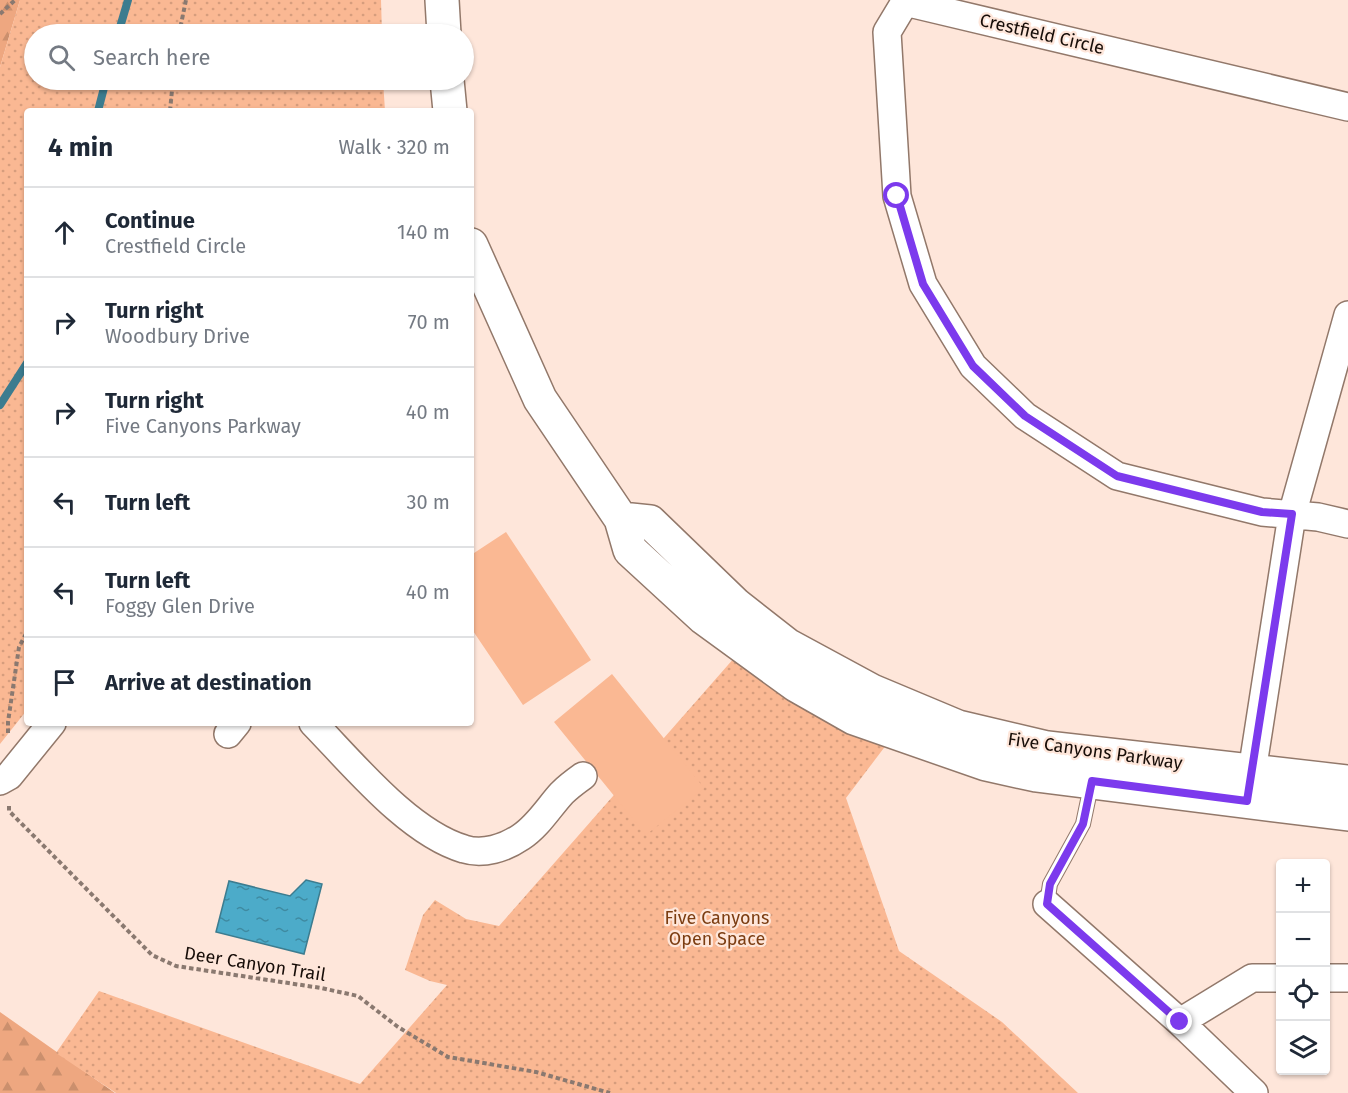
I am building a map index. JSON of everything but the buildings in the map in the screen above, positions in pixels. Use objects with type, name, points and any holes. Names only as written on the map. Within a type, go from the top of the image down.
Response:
[{"type":"main road","points":[[442,0],[443,24]]},
{"type":"main road","points":[[448,90],[450,108]]},
{"type":"main road","name":"Five Canyons Parkway","points":[[474,253],[540,399],[621,519],[630,550],[704,618],[796,685],[854,718],[986,764],[1036,775],[1092,781],[1249,786],[1348,782]]},
{"type":"main road","name":"Five Canyons Parkway","points":[[621,519],[650,522],[736,605],[787,645],[872,691],[958,728],[1047,748],[1249,786],[1348,814]]},
{"type":"street","name":"Crestfield Circle","points":[[1292,514],[1262,512],[1117,476],[1025,416],[973,366],[923,284],[897,196],[886,32],[905,2],[1348,107]]},
{"type":"street","points":[[1249,786],[1292,514],[1348,315]]},
{"type":"street","points":[[1292,514],[1348,524]]},
{"type":"street","points":[[4,778],[49,726]]},
{"type":"street","points":[[317,726],[399,809],[433,834],[466,849],[495,850],[522,837],[563,792],[583,776]]},
{"type":"street","points":[[1047,904],[1180,1022],[1254,1093]]},
{"type":"street","points":[[1180,1022],[1252,978],[1276,978]]},
{"type":"street","points":[[1330,978],[1348,978]]},
{"type":"lane","points":[[1047,904],[1050,884],[1083,824],[1092,781]]},
{"type":"path","points":[[0,14],[15,0]]},
{"type":"path","points":[[181,24],[186,0]]},
{"type":"path","points":[[170,108],[172,90]]},
{"type":"path","name":"Deer Canyon Trail","points":[[24,637],[19,646],[8,722],[4,778],[9,811],[153,955],[176,966],[321,988],[358,996],[398,1027],[448,1057],[536,1072],[610,1093]]},
{"type":"green space","points":[[0,0],[20,0],[0,67]]},
{"type":"green space","points":[[20,0],[381,0],[382,24],[24,24],[24,90],[384,90],[385,108],[24,108],[24,714],[0,744],[0,67]]},
{"type":"green space","points":[[506,532],[591,660],[523,705],[474,632],[474,553]]},
{"type":"green space","name":"Five Canyons Open Space","points":[[742,649],[896,732],[846,798],[899,951],[1002,1022],[1078,1093],[116,1093],[56,1053],[99,991],[360,1084],[447,985],[430,981],[405,970],[423,915],[435,900],[466,919],[499,926]]},
{"type":"green space","points":[[612,674],[704,788],[646,835],[554,722]]},
{"type":"green space","points":[[0,1012],[115,1093],[0,1093]]},
{"type":"water","points":[[306,880],[322,884],[304,954],[216,932],[229,881],[290,896]]},
{"type":"waterway","points":[[121,24],[128,0]]},
{"type":"waterway","points":[[99,108],[103,90]]},
{"type":"waterway","points":[[0,405],[24,368]]},
{"type":"route","points":[[897,196],[923,284],[973,366],[1025,416],[1117,476],[1262,512],[1292,514],[1247,801],[1092,781],[1083,824],[1050,884],[1047,904],[1180,1022]]}]
